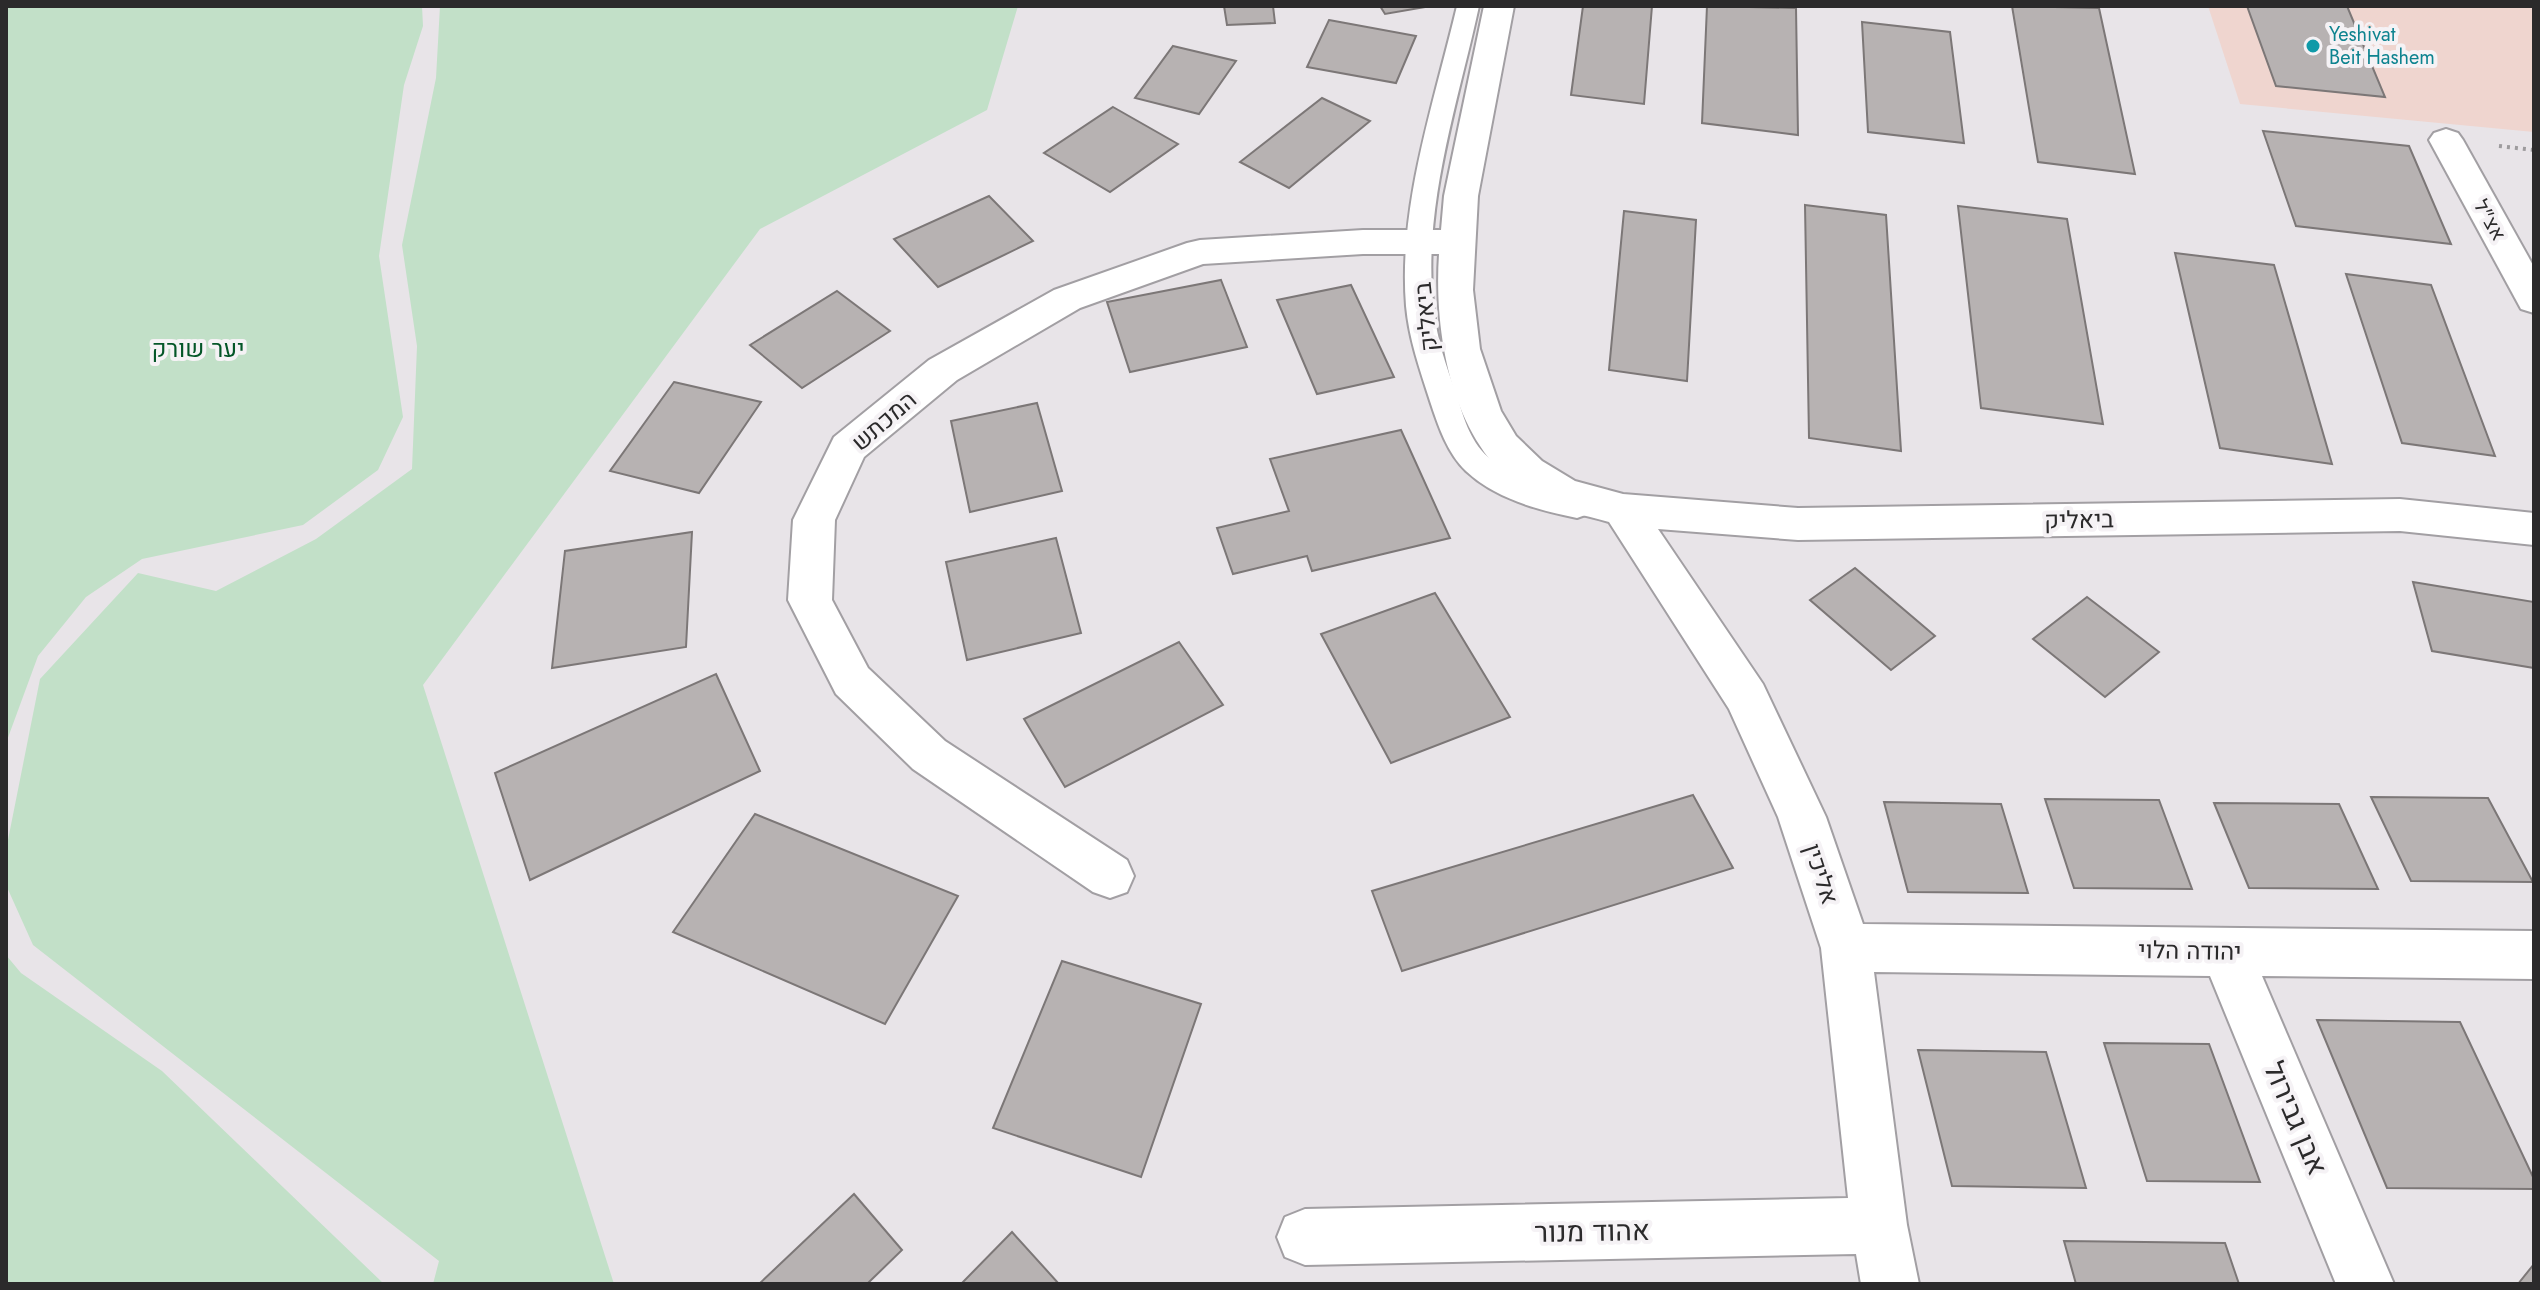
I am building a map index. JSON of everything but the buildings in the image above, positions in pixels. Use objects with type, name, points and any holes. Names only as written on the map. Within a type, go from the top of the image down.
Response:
[{"type":"street","name":"ביאליק","points":[[1499,6],[1461,196],[1440,242],[1455,290],[1461,349],[1482,412],[1502,447],[1528,472],[1562,493],[1623,510],[1798,524],[2400,515],[2534,529]]},
{"type":"street","name":"אצ\"ל","points":[[2446,140],[2534,300]]},
{"type":"street","name":"המכתש","points":[[1110,876],[929,755],[852,681],[810,600],[814,520],[848,448],[943,370],[1067,299],[1200,252],[1363,242],[1440,242]]},
{"type":"street","name":"אליכין","points":[[1623,510],[1747,698],[1802,817],[1846,948],[1879,1225],[1890,1284]]},
{"type":"street","name":"יהודה הלוי","points":[[1846,948],[2534,955]]},
{"type":"street","name":"אבן גבירול","points":[[2226,952],[2365,1284]]},
{"type":"street","name":"אהוד מנור","points":[[1305,1237],[1879,1225]]},
{"type":"lane","name":"ביאליק","points":[[1440,242],[1427,195],[1468,6]]},
{"type":"shaded area","points":[[2208,6],[2534,6],[2534,132],[2240,104]]},
{"type":"green space","name":"יער שורק","points":[[6,6],[422,6],[423,26],[404,85],[379,256],[403,417],[378,470],[303,525],[142,559],[86,597],[38,656],[6,743]]},
{"type":"green space","points":[[440,6],[1018,6],[987,110],[760,229],[423,685],[614,1284],[433,1284],[439,1261],[33,945],[6,885],[6,850],[40,679],[138,573],[216,591],[316,539],[412,469],[417,346],[402,245],[436,78]]},
{"type":"green space","points":[[6,955],[21,973],[162,1071],[384,1284],[6,1284]]},
{"type":"place","name":"Yeshivat Beit Hashem","points":[[2313,46]]}]
